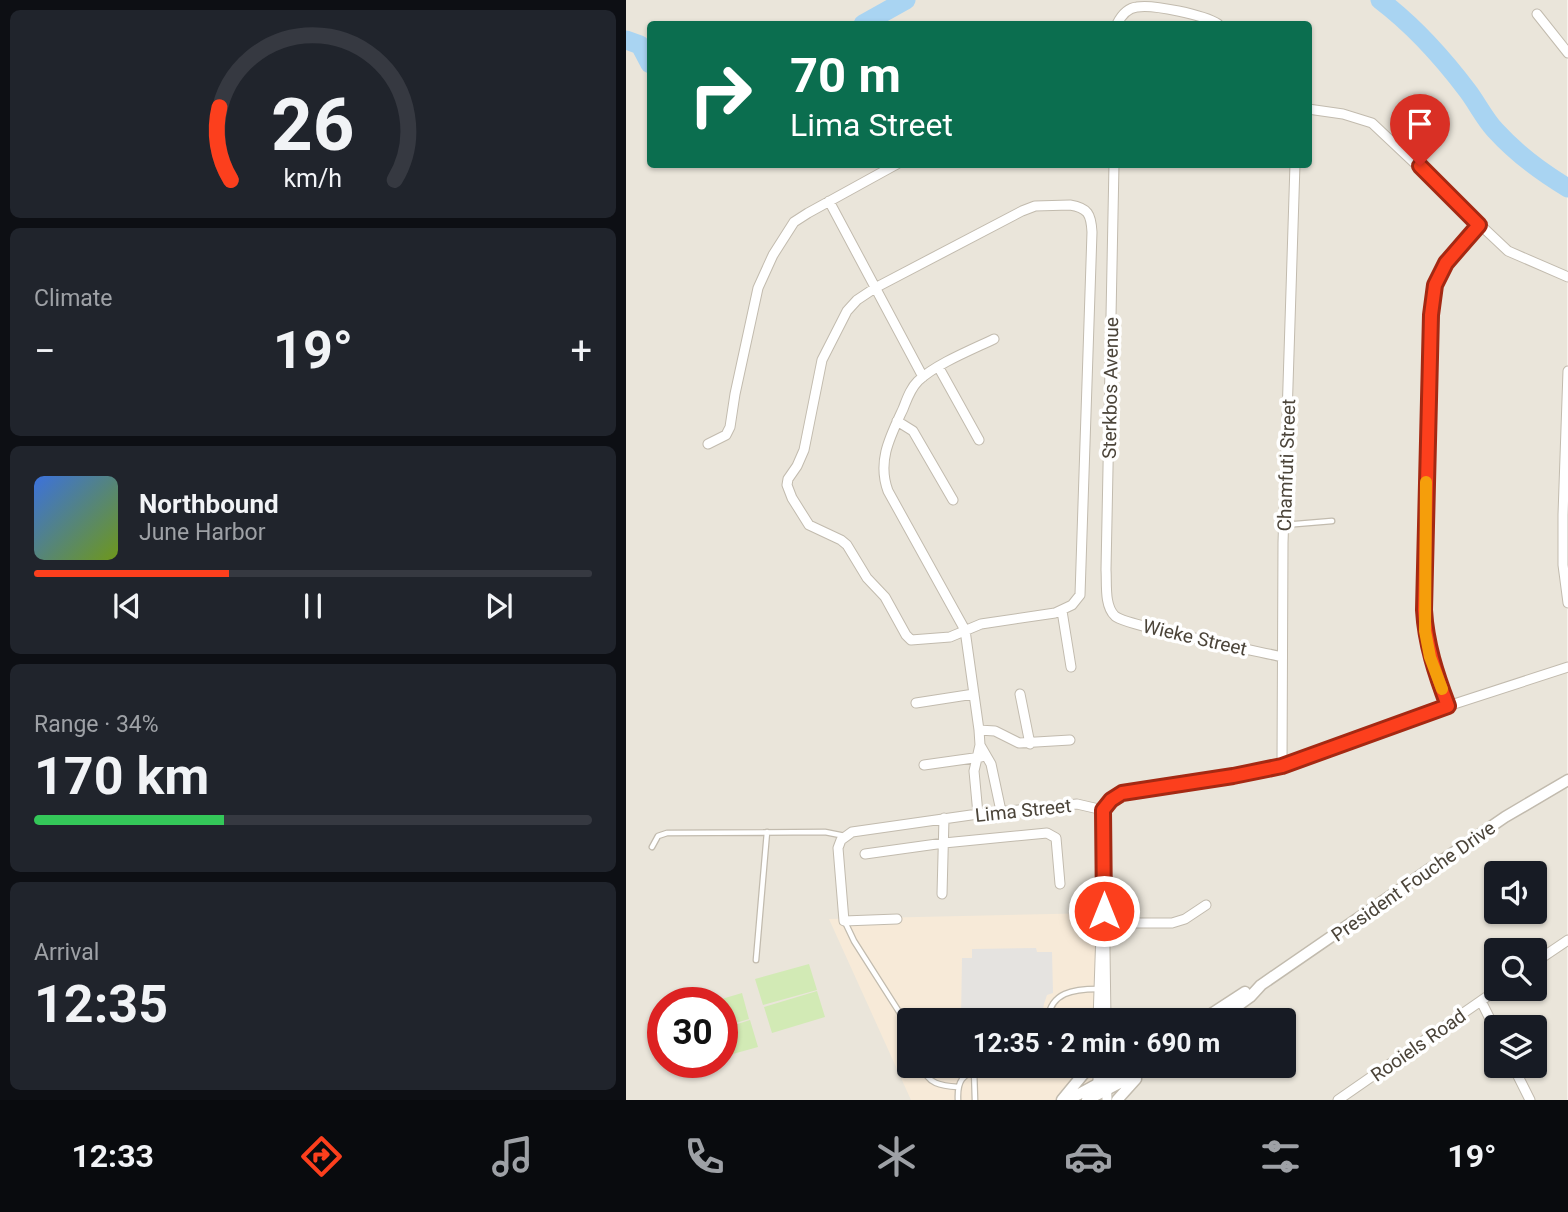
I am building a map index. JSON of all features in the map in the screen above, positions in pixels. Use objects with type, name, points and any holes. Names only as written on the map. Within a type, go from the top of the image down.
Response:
[{"type":"street","points":[[1119,21],[1124,13],[1140,6],[1196,15],[1211,21]]},
{"type":"street","points":[[1537,15],[1568,53]]},
{"type":"street","points":[[1312,110],[1343,114],[1372,123],[1508,251],[1568,276]]},
{"type":"street","points":[[708,444],[726,435],[730,427],[758,288],[773,255],[794,222],[890,168]]},
{"type":"street","name":"Sterkbos Avenue","points":[[1111,611],[1106,570],[1114,168]]},
{"type":"street","name":"Chamfuti Street","points":[[1282,766],[1284,525],[1295,168]]},
{"type":"street","points":[[829,201],[924,377]]},
{"type":"street","points":[[1070,205],[1080,207],[1091,216],[1080,595],[1072,605],[1062,611],[981,624],[950,637],[914,641],[909,638],[885,597],[867,578],[846,545],[809,525],[788,491],[788,479],[804,450],[822,360],[847,311],[857,300],[875,288],[1035,206],[1070,205]]},
{"type":"street","points":[[1448,706],[1430,657],[1424,610],[1431,315],[1435,285],[1446,263],[1479,225]]},
{"type":"street","points":[[978,814],[974,771],[980,745],[979,730],[965,630],[883,479],[884,455],[911,389],[924,377],[994,339]]},
{"type":"street","points":[[939,368],[979,440]]},
{"type":"street","points":[[1568,371],[1563,552],[1568,603]]},
{"type":"street","points":[[897,421],[913,431],[953,500]]},
{"type":"street","points":[[1062,611],[1071,667]]},
{"type":"street","name":"Wieke Street","points":[[1111,611],[1119,619],[1282,657]]},
{"type":"street","points":[[1106,1008],[1103,810],[1111,800],[1129,791],[1282,766],[1448,706],[1568,667]]},
{"type":"street","points":[[916,703],[974,694]]},
{"type":"street","points":[[1020,694],[1030,744]]},
{"type":"street","points":[[979,730],[995,731],[1019,743],[1070,740]]},
{"type":"street","points":[[980,745],[991,764],[1001,811]]},
{"type":"street","points":[[924,765],[986,756]]},
{"type":"street","name":"President Fouche Drive","points":[[1221,1008],[1261,985],[1505,817],[1568,780]]},
{"type":"street","name":"Lima Street","points":[[845,836],[852,832],[1001,811],[1077,804],[1103,810]]},
{"type":"street","points":[[942,894],[944,818]]},
{"type":"street","points":[[865,854],[1043,832],[1056,838],[1060,884]]},
{"type":"street","points":[[845,836],[838,848],[844,921],[897,919]]},
{"type":"street","points":[[1104,923],[1172,923],[1185,919],[1206,905]]},
{"type":"street","points":[[1098,1008],[1104,923]]},
{"type":"street","points":[[1547,954],[1568,940]]},
{"type":"street","name":"President Fouche Drive","points":[[1235,1008],[1261,985]]},
{"type":"street","name":"Rooiels Road","points":[[1339,1100],[1484,999]]},
{"type":"street","points":[[1481,1001],[1488,1015]]},
{"type":"street","points":[[1062,1100],[1080,1078]]},
{"type":"street","points":[[1100,1093],[1117,1078]]},
{"type":"street","points":[[1068,1100],[1100,1093],[1129,1078]]},
{"type":"street","points":[[1117,1100],[1138,1078]]},
{"type":"street","points":[[1519,1078],[1530,1100]]},
{"type":"lane","points":[[1284,525],[1332,521]]},
{"type":"lane","points":[[756,960],[767,832]]},
{"type":"lane","points":[[652,847],[658,836],[667,833],[825,832],[845,836]]},
{"type":"lane","points":[[844,921],[897,1009]]},
{"type":"lane","points":[[1051,1008],[1052,1003],[1060,996],[1099,989]]},
{"type":"lane","points":[[928,1078],[938,1084],[958,1087]]},
{"type":"lane","points":[[958,1100],[958,1087],[964,1078]]},
{"type":"lane","points":[[974,1078],[975,1100]]},
{"type":"shaded area","points":[[626,0],[1567,0],[1567,1100],[626,1100]]},
{"type":"shaded area","points":[[1100,913],[1101,1008],[897,1008],[897,1069],[829,919]]},
{"type":"shaded area","points":[[1036,948],[1037,952],[1052,952],[1053,993],[1047,995],[1043,1008],[961,1008],[962,958],[972,958],[972,949]]},
{"type":"shaded area","points":[[901,1078],[1101,1078],[1101,1087],[1065,1100],[911,1100]]},
{"type":"green space","points":[[809,964],[817,990],[763,1005],[755,979]]},
{"type":"green space","points":[[817,991],[825,1017],[772,1033],[764,1007]]},
{"type":"green space","points":[[742,993],[749,1019],[738,1022],[738,994]]},
{"type":"green space","points":[[750,1020],[758,1047],[738,1053],[738,1024]]},
{"type":"waterway","points":[[868,21],[906,0]]},
{"type":"waterway","points":[[1380,0],[1437,54],[1503,138],[1529,162],[1568,188]]},
{"type":"waterway","points":[[626,40],[640,45],[647,58]]},
{"type":"slow traffic","points":[[1426,482],[1425,631],[1430,657],[1442,689]]},
{"type":"route","points":[[1104,911],[1103,810],[1111,800],[1122,793],[1282,766],[1448,706],[1430,657],[1424,610],[1431,315],[1435,285],[1446,263],[1479,225],[1420,166]]}]
